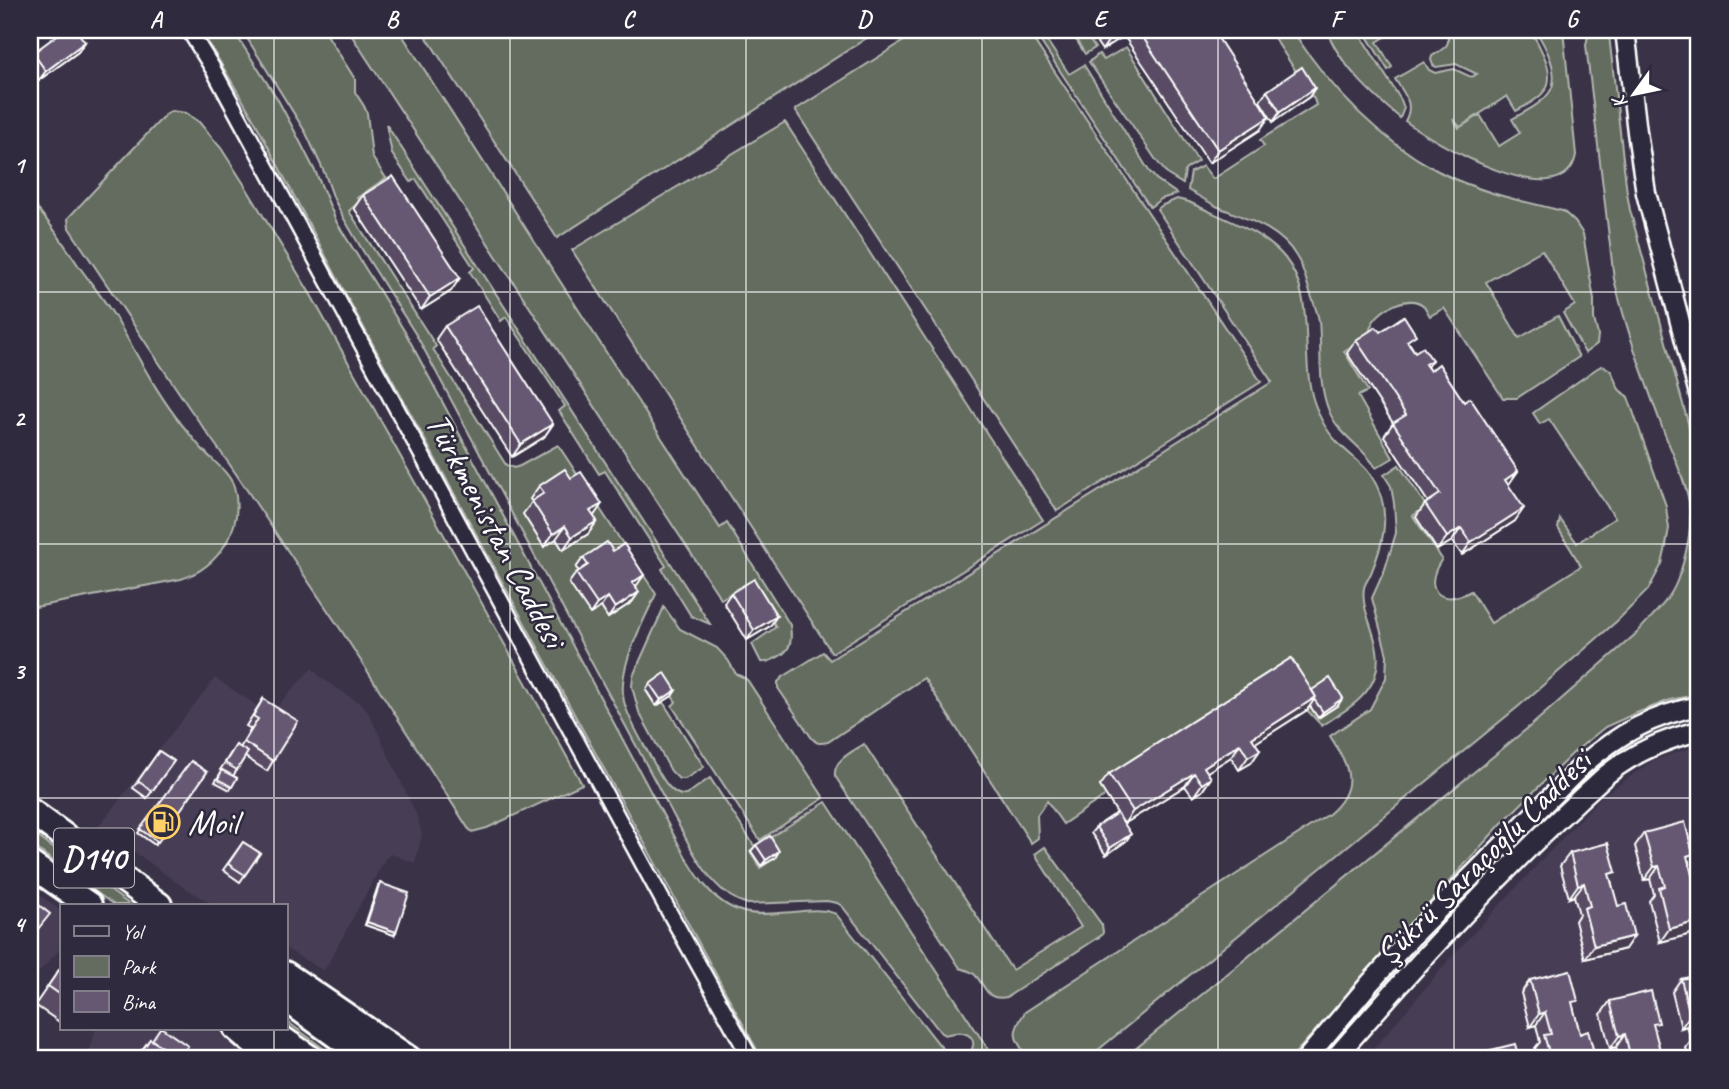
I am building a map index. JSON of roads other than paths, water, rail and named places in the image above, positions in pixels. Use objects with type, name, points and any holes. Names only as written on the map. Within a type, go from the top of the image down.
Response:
[{"type":"highway","name":"D140","points":[[30,811],[158,904]]},
{"type":"highway","name":"D140","points":[[30,864],[88,904]]},
{"type":"highway","points":[[287,975],[409,1059]]},
{"type":"highway","points":[[287,999],[369,1059]]},
{"type":"highway","points":[[238,1030],[272,1059]]},
{"type":"highway","points":[[269,1030],[311,1059]]},
{"type":"street","name":"Türkmenistan Caddesi","points":[[189,30],[213,69],[751,1059]]},
{"type":"street","points":[[1625,30],[1646,193],[1699,394]]},
{"type":"street","points":[[1306,1059],[1417,931],[1583,765],[1634,728],[1673,711],[1699,706]]},
{"type":"street","name":"Şükrü Saraçoğlu Caddesi","points":[[1334,1059],[1439,939],[1606,775],[1618,765],[1667,740],[1699,731]]},
{"type":"place","name":"Moil","points":[[163,822]]}]
